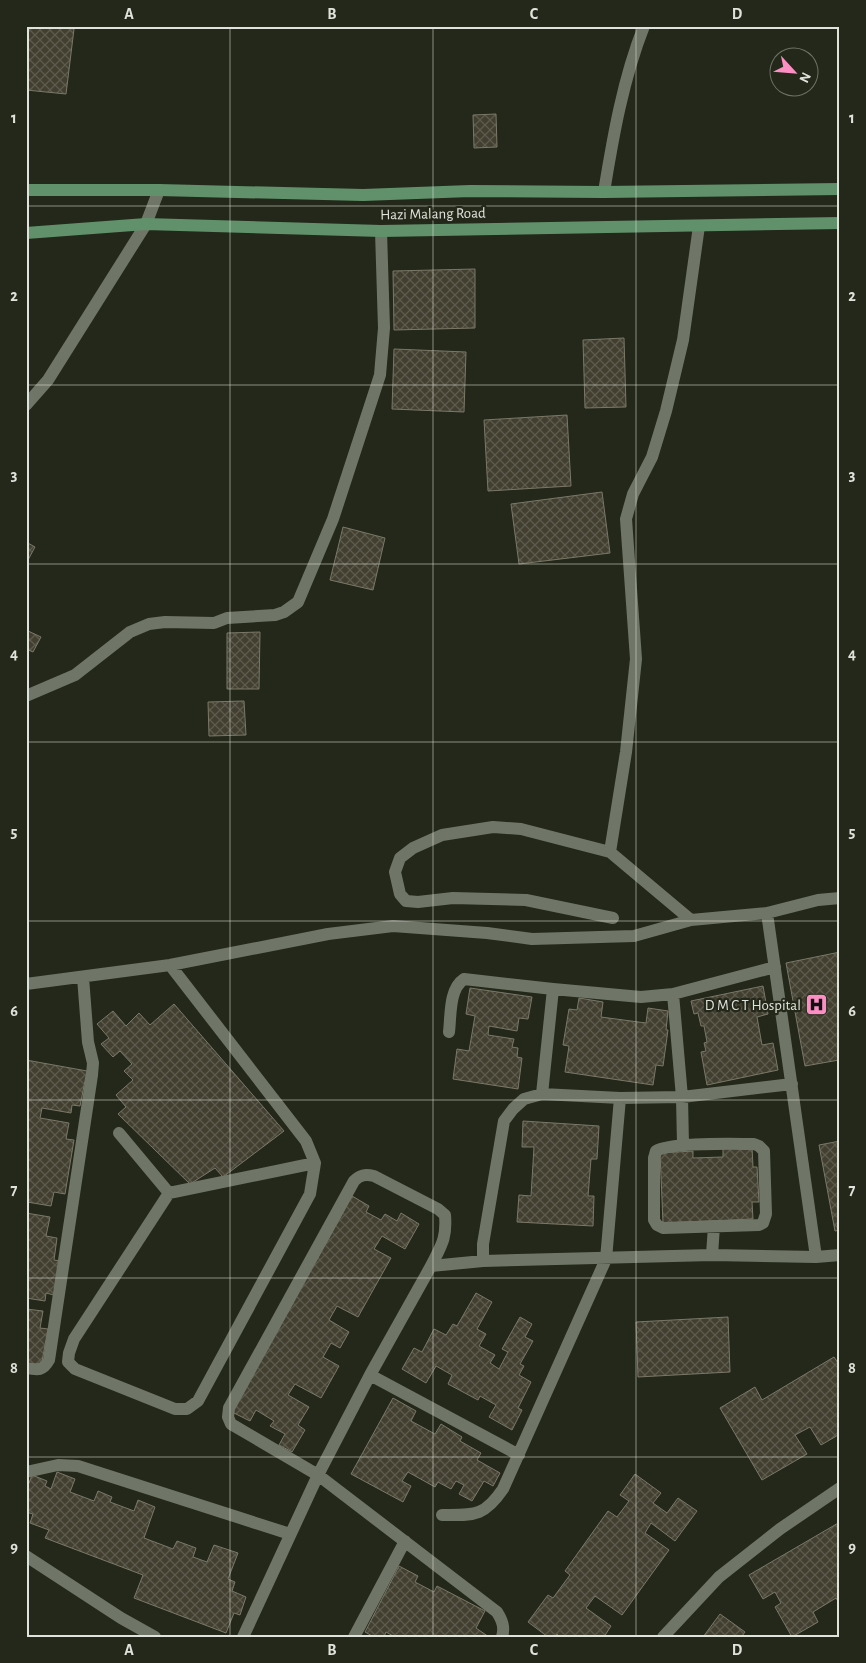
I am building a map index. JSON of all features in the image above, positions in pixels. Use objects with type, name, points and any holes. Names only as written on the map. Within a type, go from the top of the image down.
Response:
[{"type":"main road","name":"Hazi Malang Road","points":[[26,190],[160,190],[363,195],[470,192],[840,189]]},
{"type":"main road","name":"Hazi Malang Road","points":[[26,233],[146,224],[381,231],[840,223]]},
{"type":"street","points":[[604,192],[616,125],[635,49],[644,26]]},
{"type":"street","points":[[26,405],[48,380],[146,224],[160,190]]},
{"type":"street","points":[[610,852],[626,752],[636,659],[626,519],[633,494],[652,457],[666,411],[683,340],[699,226]]},
{"type":"street","points":[[26,696],[75,674],[130,632],[149,624],[166,622],[214,623],[227,618],[275,615],[284,612],[298,602],[333,519],[380,375],[384,328],[381,231]]},
{"type":"street","points":[[613,918],[526,900],[452,898],[418,902],[406,901],[400,894],[395,872],[400,858],[414,848],[442,835],[493,827],[521,829],[610,852],[691,920]]},
{"type":"street","points":[[26,984],[170,965],[328,934],[393,926],[487,933],[532,939],[634,936],[691,920],[767,913],[818,900],[840,898]]},
{"type":"street","points":[[767,913],[816,1257]]},
{"type":"street","points":[[170,965],[306,1140],[315,1163],[310,1194],[198,1401],[187,1409],[175,1409],[75,1369],[68,1362],[74,1339],[169,1193],[315,1163]]},
{"type":"street","points":[[449,1032],[454,994],[458,983],[464,978],[641,997],[673,994],[775,966]]},
{"type":"street","points":[[26,1368],[42,1369],[49,1360],[92,1075],[93,1063],[88,1042],[83,977]]},
{"type":"street","points":[[542,1094],[553,989]]},
{"type":"street","points":[[673,994],[682,1097],[683,1145]]},
{"type":"street","points":[[483,1261],[483,1244],[504,1121],[524,1099],[542,1094],[620,1098],[682,1097],[792,1084]]},
{"type":"street","points":[[442,1515],[469,1514],[484,1511],[495,1502],[519,1455],[606,1259],[620,1098]]},
{"type":"street","points":[[119,1134],[169,1193]]},
{"type":"street","points":[[754,1144],[760,1146],[764,1151],[766,1214],[763,1224],[663,1228],[657,1225],[654,1220],[654,1158],[656,1150],[683,1145],[754,1144]]},
{"type":"street","points":[[243,1637],[318,1475],[444,1241],[445,1216],[438,1209],[374,1176],[366,1174],[359,1176],[354,1181],[229,1408],[228,1417],[231,1424],[318,1475],[497,1612],[502,1621],[502,1637]]},
{"type":"street","points":[[712,1255],[714,1226]]},
{"type":"street","points":[[431,1266],[483,1261],[712,1255],[816,1257],[840,1255]]},
{"type":"street","points":[[370,1376],[519,1455]]},
{"type":"street","points":[[26,1472],[58,1465],[78,1466],[290,1534]]},
{"type":"street","points":[[663,1637],[719,1577],[780,1529],[840,1488]]},
{"type":"street","points":[[354,1637],[405,1541]]},
{"type":"street","points":[[26,1556],[121,1618],[156,1637]]},
{"type":"building","points":[[26,26],[51,26],[74,29],[66,94],[26,90]]},
{"type":"building","points":[[496,114],[497,147],[474,148],[473,115]]},
{"type":"building","points":[[475,269],[475,328],[394,330],[393,271]]},
{"type":"building","points":[[624,338],[626,407],[585,408],[583,340]]},
{"type":"building","points":[[394,349],[466,352],[464,412],[392,409]]},
{"type":"building","points":[[567,415],[571,486],[488,491],[484,420]]},
{"type":"building","points":[[602,492],[610,553],[519,564],[511,504]]},
{"type":"building","points":[[343,527],[385,538],[373,590],[330,580]]},
{"type":"building","points":[[26,542],[35,547],[28,560],[26,559]]},
{"type":"building","points":[[26,630],[41,637],[33,652],[26,649]]},
{"type":"building","points":[[260,632],[259,689],[227,689],[227,633]]},
{"type":"building","points":[[244,701],[246,735],[209,736],[208,702]]},
{"type":"building","points":[[840,952],[840,1065],[839,1060],[805,1066],[786,963]]},
{"type":"building","points":[[763,986],[768,1014],[757,1017],[762,1045],[773,1043],[778,1070],[707,1085],[701,1052],[706,1051],[704,1043],[707,1042],[704,1026],[701,1026],[698,1013],[694,1014],[691,1001]]},
{"type":"building","points":[[470,988],[532,997],[528,1019],[519,1018],[517,1031],[489,1026],[488,1035],[514,1039],[512,1047],[518,1048],[517,1057],[522,1058],[518,1089],[453,1079],[457,1049],[469,1051],[475,1016],[466,1014]]},
{"type":"building","points":[[579,998],[603,1002],[601,1017],[646,1023],[648,1008],[668,1011],[666,1030],[668,1030],[663,1066],[656,1065],[653,1085],[565,1072],[569,1046],[563,1045],[569,1009],[577,1010]]},
{"type":"building","points":[[174,1004],[284,1131],[223,1177],[215,1168],[190,1184],[118,1114],[126,1107],[116,1095],[133,1080],[124,1071],[132,1064],[120,1051],[113,1057],[101,1044],[109,1038],[97,1024],[113,1011],[126,1026],[139,1013],[150,1025]]},
{"type":"building","points":[[26,1060],[87,1071],[80,1106],[72,1105],[71,1113],[42,1108],[40,1118],[69,1123],[66,1139],[74,1140],[65,1194],[54,1192],[51,1206],[27,1202],[26,1204]]},
{"type":"building","points":[[523,1121],[599,1126],[597,1159],[591,1159],[588,1196],[594,1196],[593,1226],[517,1222],[519,1195],[531,1196],[534,1147],[522,1147]]},
{"type":"building","points":[[840,1141],[840,1230],[835,1231],[819,1145]]},
{"type":"building","points":[[752,1147],[753,1167],[757,1167],[759,1202],[752,1202],[753,1219],[663,1223],[660,1153],[693,1151],[693,1158],[723,1157],[723,1148]]},
{"type":"building","points":[[352,1196],[369,1206],[366,1212],[381,1220],[385,1214],[397,1221],[401,1213],[419,1224],[405,1249],[382,1236],[374,1249],[391,1258],[358,1317],[337,1306],[329,1320],[349,1332],[340,1348],[331,1343],[323,1357],[339,1366],[321,1398],[295,1384],[288,1395],[309,1407],[298,1425],[305,1430],[292,1452],[279,1445],[285,1434],[270,1426],[274,1421],[256,1410],[250,1421],[232,1412]]},
{"type":"building","points":[[26,1213],[50,1217],[46,1236],[57,1238],[54,1260],[60,1261],[54,1295],[46,1293],[45,1301],[26,1298]]},
{"type":"building","points":[[476,1293],[492,1302],[477,1329],[486,1334],[479,1346],[495,1355],[490,1363],[499,1369],[508,1352],[502,1349],[520,1317],[532,1324],[525,1337],[533,1341],[520,1364],[524,1366],[519,1375],[531,1382],[518,1408],[522,1410],[512,1430],[489,1417],[496,1405],[480,1396],[478,1400],[448,1384],[452,1375],[436,1366],[426,1383],[402,1369],[414,1348],[422,1352],[434,1329],[446,1335],[453,1324],[457,1326]]},
{"type":"building","points":[[26,1309],[43,1311],[40,1328],[48,1329],[41,1367],[26,1364]]},
{"type":"building","points":[[728,1317],[730,1372],[638,1377],[636,1322]]},
{"type":"building","points":[[834,1357],[838,1363],[840,1362],[840,1434],[821,1445],[810,1427],[795,1435],[807,1454],[762,1480],[720,1408],[755,1387],[762,1400]]},
{"type":"building","points":[[393,1398],[416,1411],[411,1421],[435,1434],[441,1424],[462,1437],[460,1441],[481,1453],[477,1460],[500,1473],[493,1486],[484,1481],[472,1501],[459,1494],[464,1485],[456,1481],[451,1489],[438,1482],[435,1487],[408,1472],[402,1481],[411,1486],[403,1502],[351,1474]]},
{"type":"building","points":[[57,1472],[75,1479],[70,1492],[94,1501],[98,1491],[112,1497],[110,1502],[134,1511],[138,1500],[155,1507],[144,1538],[173,1549],[177,1541],[196,1548],[193,1557],[207,1562],[214,1545],[238,1553],[228,1579],[235,1582],[232,1591],[246,1597],[240,1615],[234,1613],[226,1633],[134,1598],[143,1575],[45,1538],[49,1530],[30,1523],[33,1514],[26,1512],[26,1491],[32,1475],[47,1481],[45,1486],[51,1489]]},
{"type":"building","points":[[635,1474],[661,1493],[653,1503],[667,1513],[678,1498],[697,1511],[675,1541],[651,1523],[645,1533],[669,1550],[622,1615],[595,1596],[586,1608],[611,1626],[604,1637],[560,1637],[557,1634],[555,1637],[548,1637],[528,1622],[548,1595],[553,1598],[570,1575],[565,1571],[608,1511],[617,1517],[629,1501],[620,1495]]},
{"type":"building","points":[[840,1522],[840,1604],[836,1598],[813,1612],[818,1622],[792,1637],[775,1607],[781,1603],[775,1592],[763,1599],[749,1575]]},
{"type":"building","points":[[399,1566],[418,1576],[415,1582],[434,1592],[437,1586],[485,1611],[476,1628],[489,1637],[395,1637],[386,1632],[384,1637],[374,1637],[365,1632]]},
{"type":"building","points":[[720,1614],[745,1632],[742,1636],[744,1637],[703,1637]]},
{"type":"place","name":"D M C T Hospital","points":[[817,1005]]}]
